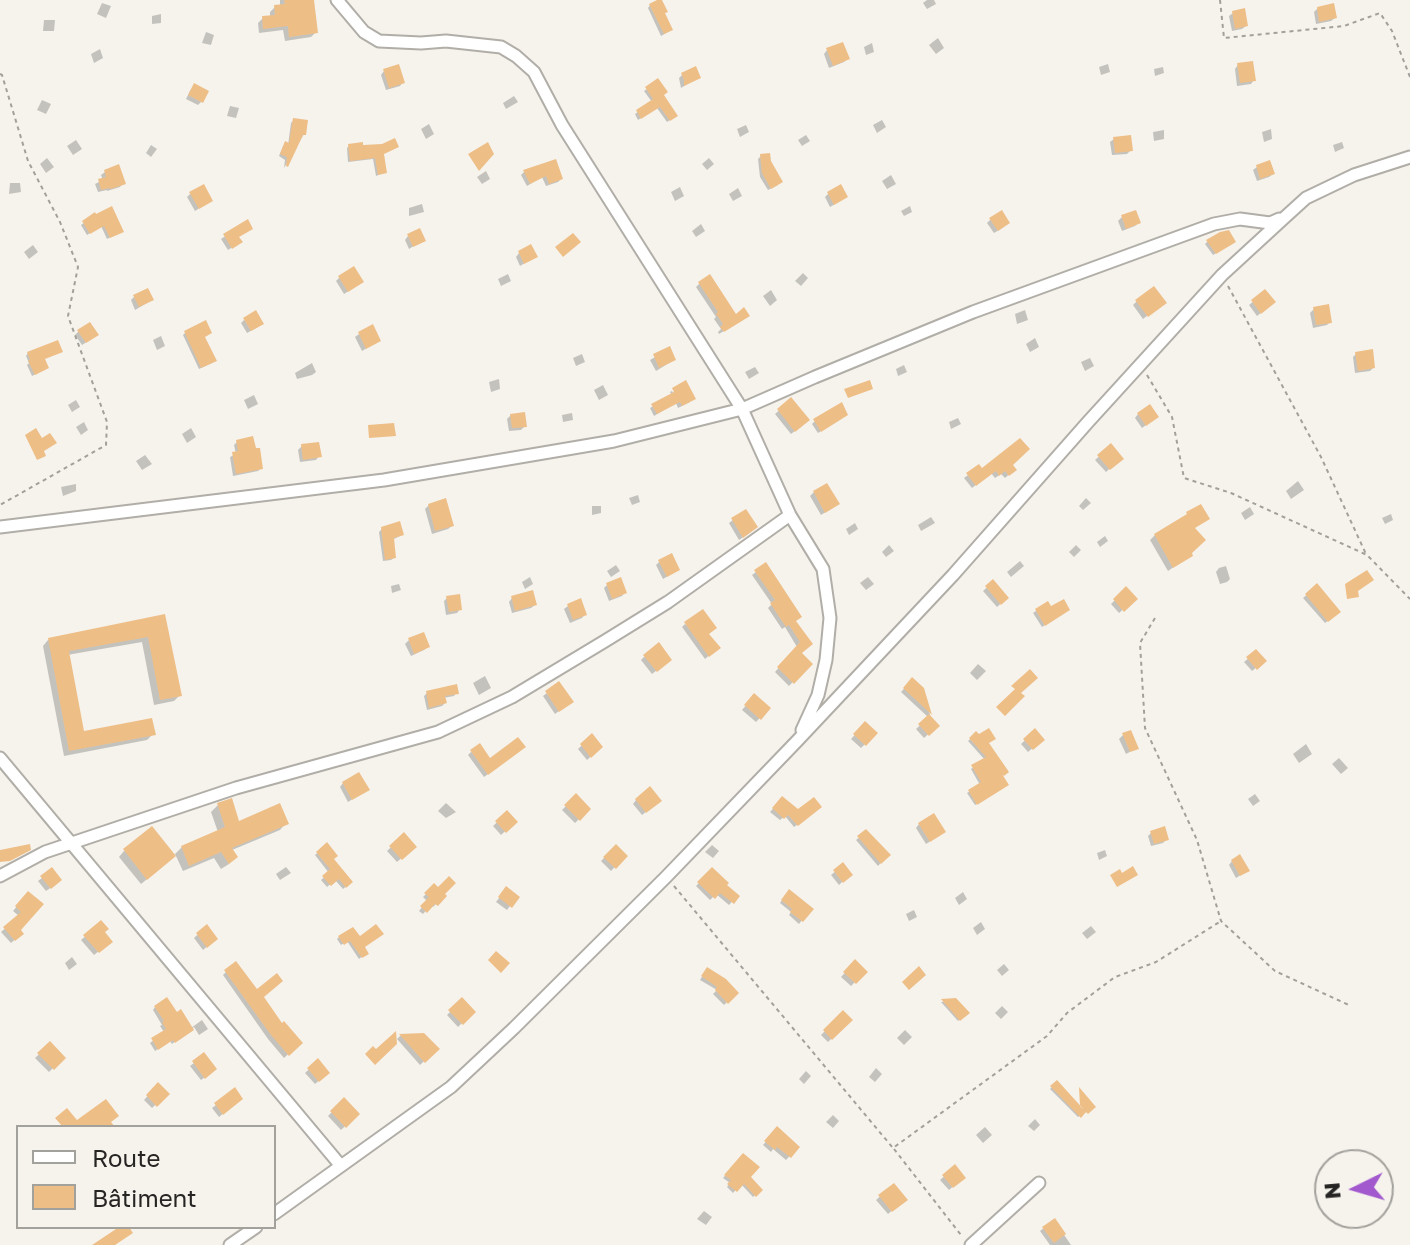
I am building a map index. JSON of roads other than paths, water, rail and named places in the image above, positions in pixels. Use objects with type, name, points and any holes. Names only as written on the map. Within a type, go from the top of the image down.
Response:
[{"type":"street","points":[[337,0],[364,32],[379,41],[446,41],[501,47],[534,72],[562,125],[742,409],[790,515],[823,569],[830,618],[826,660],[818,695],[797,741]]},
{"type":"street","points":[[276,1213],[451,1087],[514,1028],[797,741],[953,575],[1222,275],[1306,198],[1354,175],[1410,157]]},
{"type":"street","points":[[0,527],[384,480],[614,441],[742,409],[973,312],[1214,224],[1240,219],[1270,223],[1284,218]]},
{"type":"street","points":[[0,876],[45,852],[236,788],[438,732],[512,697],[605,641],[668,602],[790,515]]},
{"type":"street","points":[[0,758],[341,1166]]},
{"type":"street","points":[[970,1245],[1039,1183]]},
{"type":"street","points":[[230,1245],[253,1229]]}]
